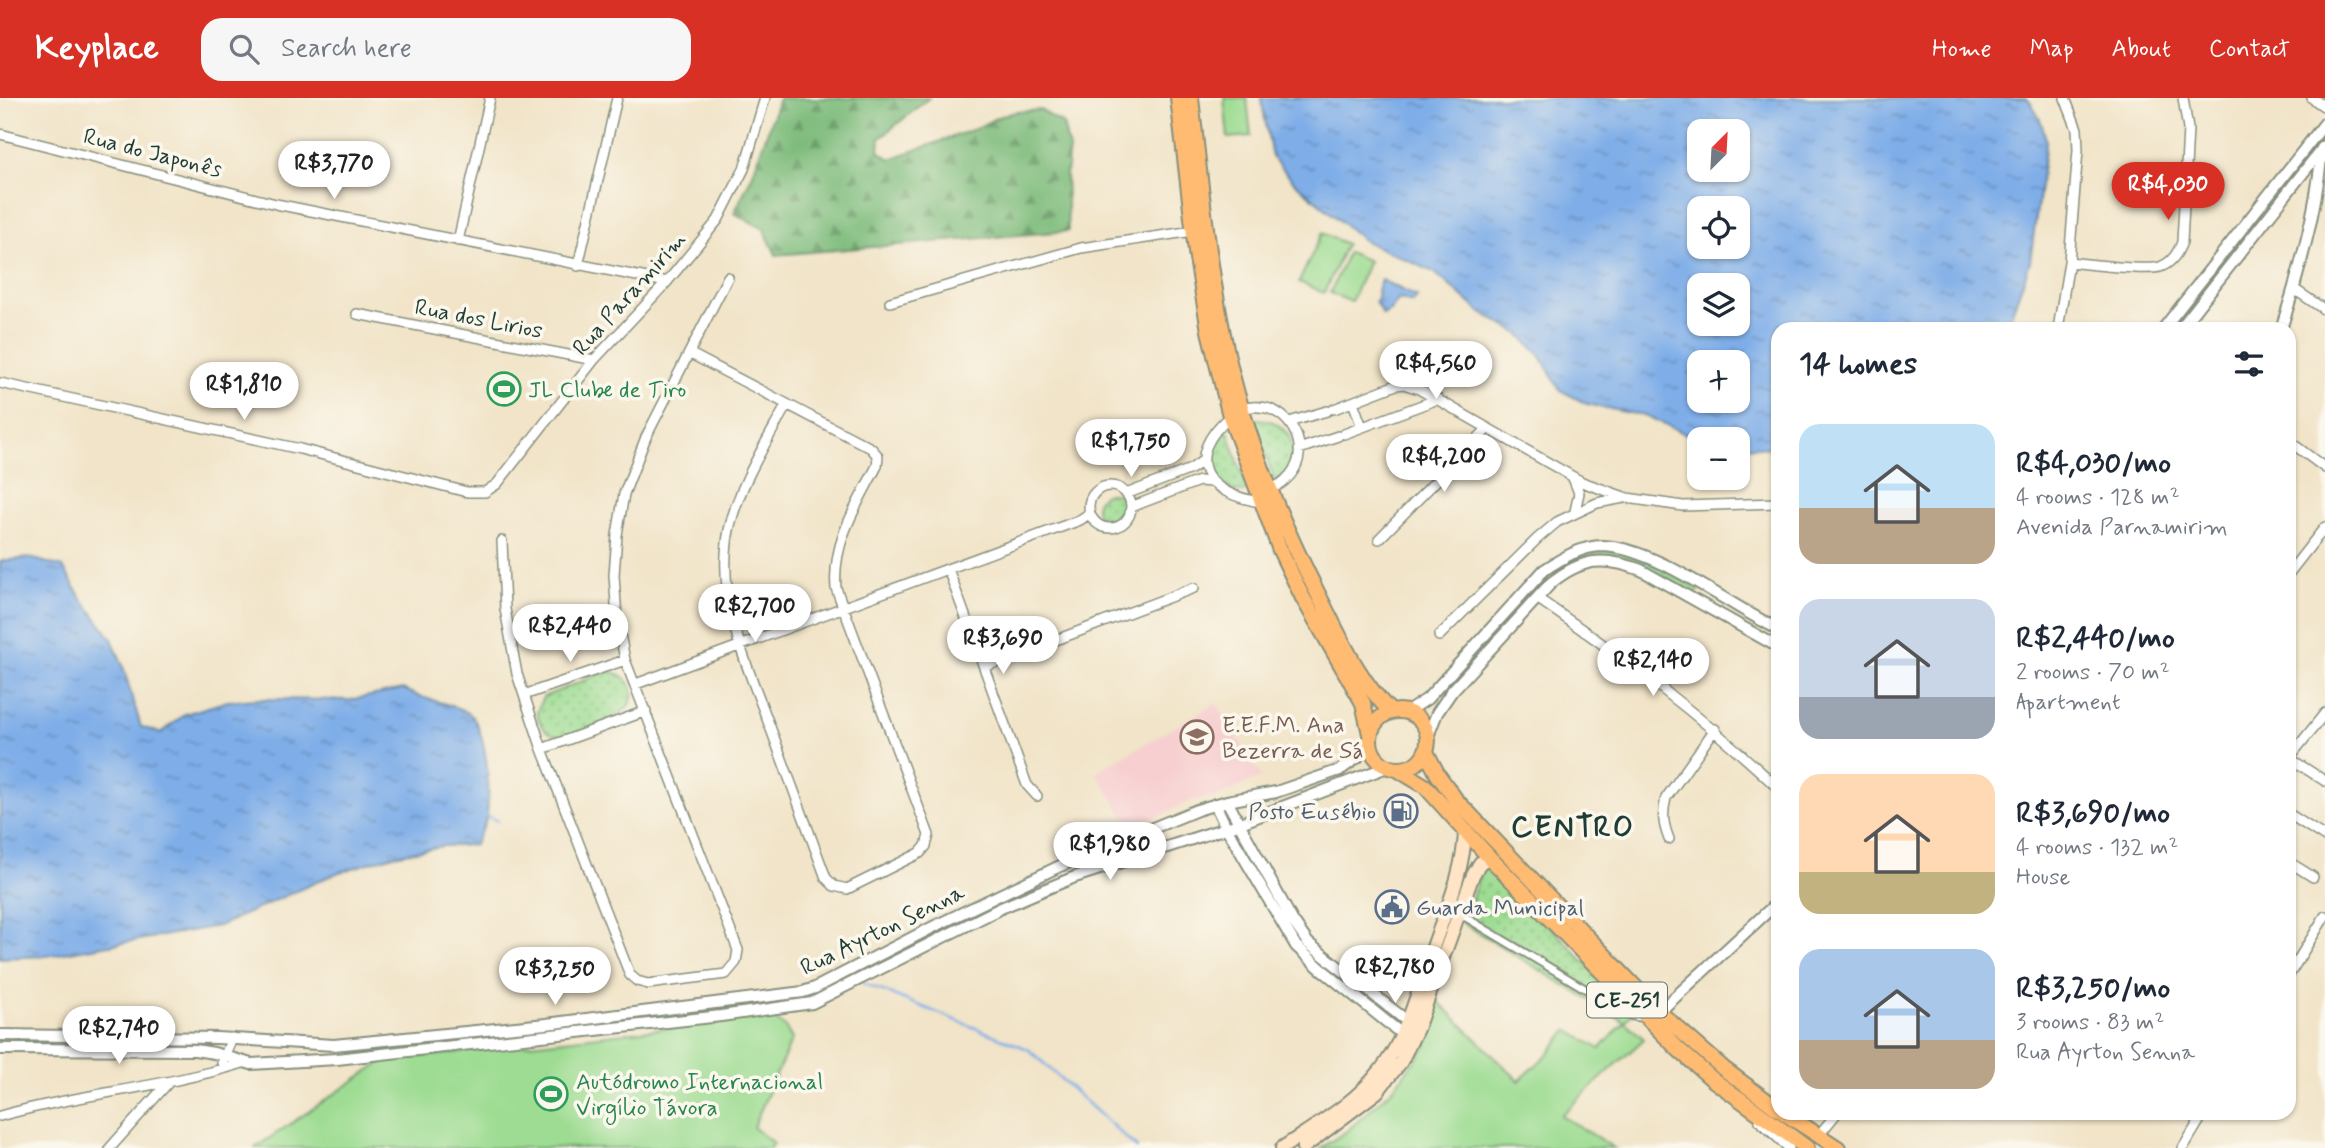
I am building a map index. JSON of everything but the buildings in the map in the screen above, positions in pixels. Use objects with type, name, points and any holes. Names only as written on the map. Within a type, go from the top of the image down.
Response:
[{"type":"main road","points":[[1178,98],[1193,231],[1209,331],[1236,412],[1261,502],[1280,550],[1303,598],[1363,704],[1370,737]]},
{"type":"main road","points":[[1191,98],[1214,282],[1230,363],[1236,412],[1310,579],[1346,649],[1370,691],[1391,712]]},
{"type":"main road","points":[[1370,737],[1377,720],[1391,712],[1407,712],[1421,721],[1428,736],[1426,752],[1414,765],[1392,768]]},
{"type":"main road","name":"CE-251","points":[[1370,737],[1374,756],[1425,786],[1489,857],[1652,1016],[1771,1104]]},
{"type":"main road","name":"CE-251","points":[[1426,752],[1456,800],[1695,1064],[1742,1102],[1807,1148]]},
{"type":"main road","points":[[1412,1025],[1461,861],[1465,831]]},
{"type":"main road","points":[[1282,1148],[1355,1097],[1381,1071],[1406,1038],[1459,918],[1473,875],[1480,863],[1489,857]]},
{"type":"main road","points":[[1303,1148],[1377,1091],[1401,1062],[1406,1038]]},
{"type":"main road","points":[[1794,1120],[1838,1148]]},
{"type":"street","points":[[458,241],[490,98]]},
{"type":"street","points":[[579,266],[617,98]]},
{"type":"street","name":"Rua Paramirim","points":[[0,383],[300,449],[467,492],[485,492],[497,484],[594,360],[667,282],[709,231],[725,206],[747,159],[765,98]]},
{"type":"street","points":[[2059,322],[2069,262],[2078,150],[2077,129],[2066,98]]},
{"type":"street","points":[[2069,262],[2155,268],[2171,261],[2178,253],[2182,242],[2188,129],[2183,98]]},
{"type":"street","points":[[2312,98],[2325,107]]},
{"type":"street","points":[[2283,322],[2294,289],[2317,189],[2325,124]]},
{"type":"street","points":[[2169,322],[2325,124]]},
{"type":"street","name":"Rua do Japonês","points":[[0,134],[276,204],[667,282]]},
{"type":"street","points":[[2186,322],[2324,147]]},
{"type":"street","points":[[890,302],[1090,246],[1193,231]]},
{"type":"street","points":[[502,541],[508,630],[524,695],[542,749],[630,975],[637,981],[648,984],[726,974],[736,962],[738,950],[625,660],[614,597],[614,555],[620,514],[638,455],[728,277]]},
{"type":"street","points":[[2294,289],[2325,310]]},
{"type":"street","name":"Rua dos Lirios","points":[[357,314],[594,360]]},
{"type":"street","points":[[689,353],[872,448],[878,456],[877,466],[843,533],[837,554],[836,588],[929,835],[926,846],[920,853],[842,889],[826,878],[740,646],[726,583],[729,533],[745,482],[787,404]]},
{"type":"street","points":[[1289,422],[1404,384],[1438,399],[1572,476],[1627,498],[1683,506],[1771,503]]},
{"type":"street","points":[[1417,407],[1421,399],[1419,389]]},
{"type":"street","points":[[1299,449],[1438,399]]},
{"type":"street","points":[[1353,402],[1362,427]]},
{"type":"street","points":[[1126,494],[1195,467],[1204,460],[1215,433],[1236,412],[1259,407],[1276,411],[1289,422],[1296,434],[1299,449],[1296,466],[1286,481],[1270,490]]},
{"type":"street","points":[[1380,539],[1487,429]]},
{"type":"street","points":[[2296,446],[2325,467]]},
{"type":"street","points":[[1204,460],[1210,482]]},
{"type":"street","points":[[1175,475],[1180,488]]},
{"type":"street","points":[[1572,476],[1579,493],[1575,512]]},
{"type":"street","points":[[1131,507],[1199,481],[1210,482],[1228,493],[1261,502]]},
{"type":"street","points":[[1114,487],[1126,494],[1131,507],[1127,519],[1117,527],[1098,524],[1090,513],[1091,499],[1100,489],[1114,487]]},
{"type":"street","points":[[1439,636],[1557,522],[1597,503],[1627,498]]},
{"type":"street","points":[[636,684],[1080,520],[1090,513]]},
{"type":"street","points":[[2296,564],[2325,527]]},
{"type":"street","points":[[1407,712],[1427,699],[1544,570],[1585,549],[1601,546],[1635,552],[1664,565],[1771,625]]},
{"type":"street","points":[[1428,736],[1444,701],[1537,598],[1565,572],[1582,563],[1602,560],[1642,569],[1771,643]]},
{"type":"street","points":[[948,569],[1027,785],[1037,796]]},
{"type":"street","points":[[984,667],[1194,588]]},
{"type":"street","points":[[1702,604],[1710,591]]},
{"type":"street","points":[[1537,598],[1619,654],[1715,729],[1771,781]]},
{"type":"street","points":[[1479,642],[1490,650]]},
{"type":"street","points":[[524,695],[625,660]]},
{"type":"street","points":[[542,749],[646,711]]},
{"type":"street","points":[[2296,749],[2325,713]]},
{"type":"street","points":[[1669,839],[1663,824],[1663,810],[1667,798],[1715,729]]},
{"type":"street","name":"Rua Ayrton Senna","points":[[0,1035],[232,1038],[334,1045],[546,1024],[803,992],[1060,866],[1221,803],[1276,792],[1340,770],[1358,757],[1370,737]]},
{"type":"street","points":[[2296,762],[2325,781]]},
{"type":"street","name":"Rua Ayrton Senna","points":[[243,1063],[365,1056],[721,1016],[811,1003],[1001,908],[1075,877],[1232,826],[1392,768]]},
{"type":"street","points":[[1221,803],[1296,946],[1406,1038]]},
{"type":"street","points":[[2296,818],[2325,837]]},
{"type":"street","points":[[1232,826],[1308,943],[1412,1025]]},
{"type":"street","points":[[2296,866],[2313,877]]},
{"type":"street","points":[[1459,918],[1465,917],[1631,1016],[1652,1016],[1771,908]]},
{"type":"street","points":[[2296,964],[2325,916]]},
{"type":"street","points":[[811,1003],[827,982]]},
{"type":"street","points":[[803,992],[808,994],[811,1003]]},
{"type":"street","points":[[218,1071],[232,1038]]},
{"type":"street","points":[[0,1049],[195,1050],[243,1063]]},
{"type":"street","points":[[0,1116],[57,1102],[168,1083],[243,1063]]},
{"type":"street","points":[[110,1148],[168,1083]]},
{"type":"street","points":[[1742,1102],[1789,1148]]},
{"type":"street","points":[[1818,1136],[1831,1120]]},
{"type":"street","points":[[2183,1148],[2200,1120]]},
{"type":"shaded area","name":"E.E.F.M. Ana Bezerra de Sá","points":[[1216,703],[1262,777],[1220,796],[1194,800],[1131,828],[1096,772]]},
{"type":"green space","points":[[779,98],[929,98],[880,138],[879,151],[890,159],[975,129],[998,117],[1015,112],[1041,110],[1063,124],[1069,149],[1066,175],[1068,231],[776,255],[764,229],[734,213],[752,176]]},
{"type":"green space","points":[[1224,98],[1247,98],[1251,136],[1228,138]]},
{"type":"green space","points":[[2311,149],[2314,153],[2180,322],[2174,322]]},
{"type":"green space","points":[[1322,233],[1346,244],[1324,293],[1299,282]]},
{"type":"green space","points":[[1348,252],[1369,261],[1351,302],[1330,293]]},
{"type":"green space","points":[[1256,419],[1279,425],[1291,441],[1291,461],[1287,471],[1278,480],[1274,479],[1254,422]]},
{"type":"green space","points":[[1224,431],[1228,432],[1247,489],[1244,492],[1222,486],[1210,469],[1210,449],[1215,439]]},
{"type":"green space","points":[[1111,493],[1122,497],[1126,508],[1122,519],[1111,523],[1100,519],[1096,508],[1100,497]]},
{"type":"green space","points":[[1618,550],[1636,555],[1700,589],[1696,594],[1633,561],[1600,556],[1540,589],[1537,585],[1556,569],[1574,559]]},
{"type":"green space","points":[[607,671],[620,674],[630,684],[632,695],[622,712],[611,719],[565,736],[550,733],[543,727],[537,712],[543,697]]},
{"type":"green space","points":[[1492,866],[1633,1012],[1625,1022],[1463,923],[1482,869]]},
{"type":"green space","points":[[1438,1001],[1519,1081],[1548,1054],[1568,1030],[1600,1049],[1625,1022],[1644,1039],[1561,1115],[1614,1148],[1321,1148],[1348,1130],[1390,1092],[1425,1048]]},
{"type":"green space","name":"Autódromo Internacional Virgílio Távora","points":[[770,1016],[785,1027],[792,1039],[753,1127],[773,1143],[770,1148],[255,1148],[383,1061]]},
{"type":"water","points":[[1261,98],[2027,98],[2039,118],[2046,141],[2030,262],[2009,322],[1771,322],[1771,448],[1750,446],[1750,427],[1687,427],[1687,434],[1649,417],[1587,404],[1560,390],[1540,355],[1519,334],[1480,312],[1434,272],[1364,241],[1293,181],[1272,157]]},
{"type":"water","points":[[1381,280],[1417,297],[1413,303],[1399,299],[1391,310],[1383,315],[1375,302],[1378,300],[1377,290]]},
{"type":"water","points":[[30,558],[63,567],[80,596],[112,639],[141,727],[161,733],[185,714],[228,701],[351,700],[403,689],[468,713],[480,733],[488,784],[487,815],[475,845],[442,846],[394,855],[334,874],[219,926],[46,956],[0,958],[0,561]]},
{"type":"waterway","points":[[483,814],[498,821]]},
{"type":"waterway","points":[[863,983],[1028,1049],[1137,1148]]},
{"type":"place","name":"JL Clube de Tiro","points":[[504,389]]},
{"type":"place","name":"E.E.F.M. Ana Bezerra de Sá","points":[[1197,737]]},
{"type":"place","name":"Posto Eusébio","points":[[1401,811]]},
{"type":"place","name":"Guarda Municipal","points":[[1392,907]]},
{"type":"place","name":"Autódromo Internacional Virgílio Távora","points":[[551,1094]]},
{"type":"district","name":"CENTRO","points":[[1573,826]]}]
